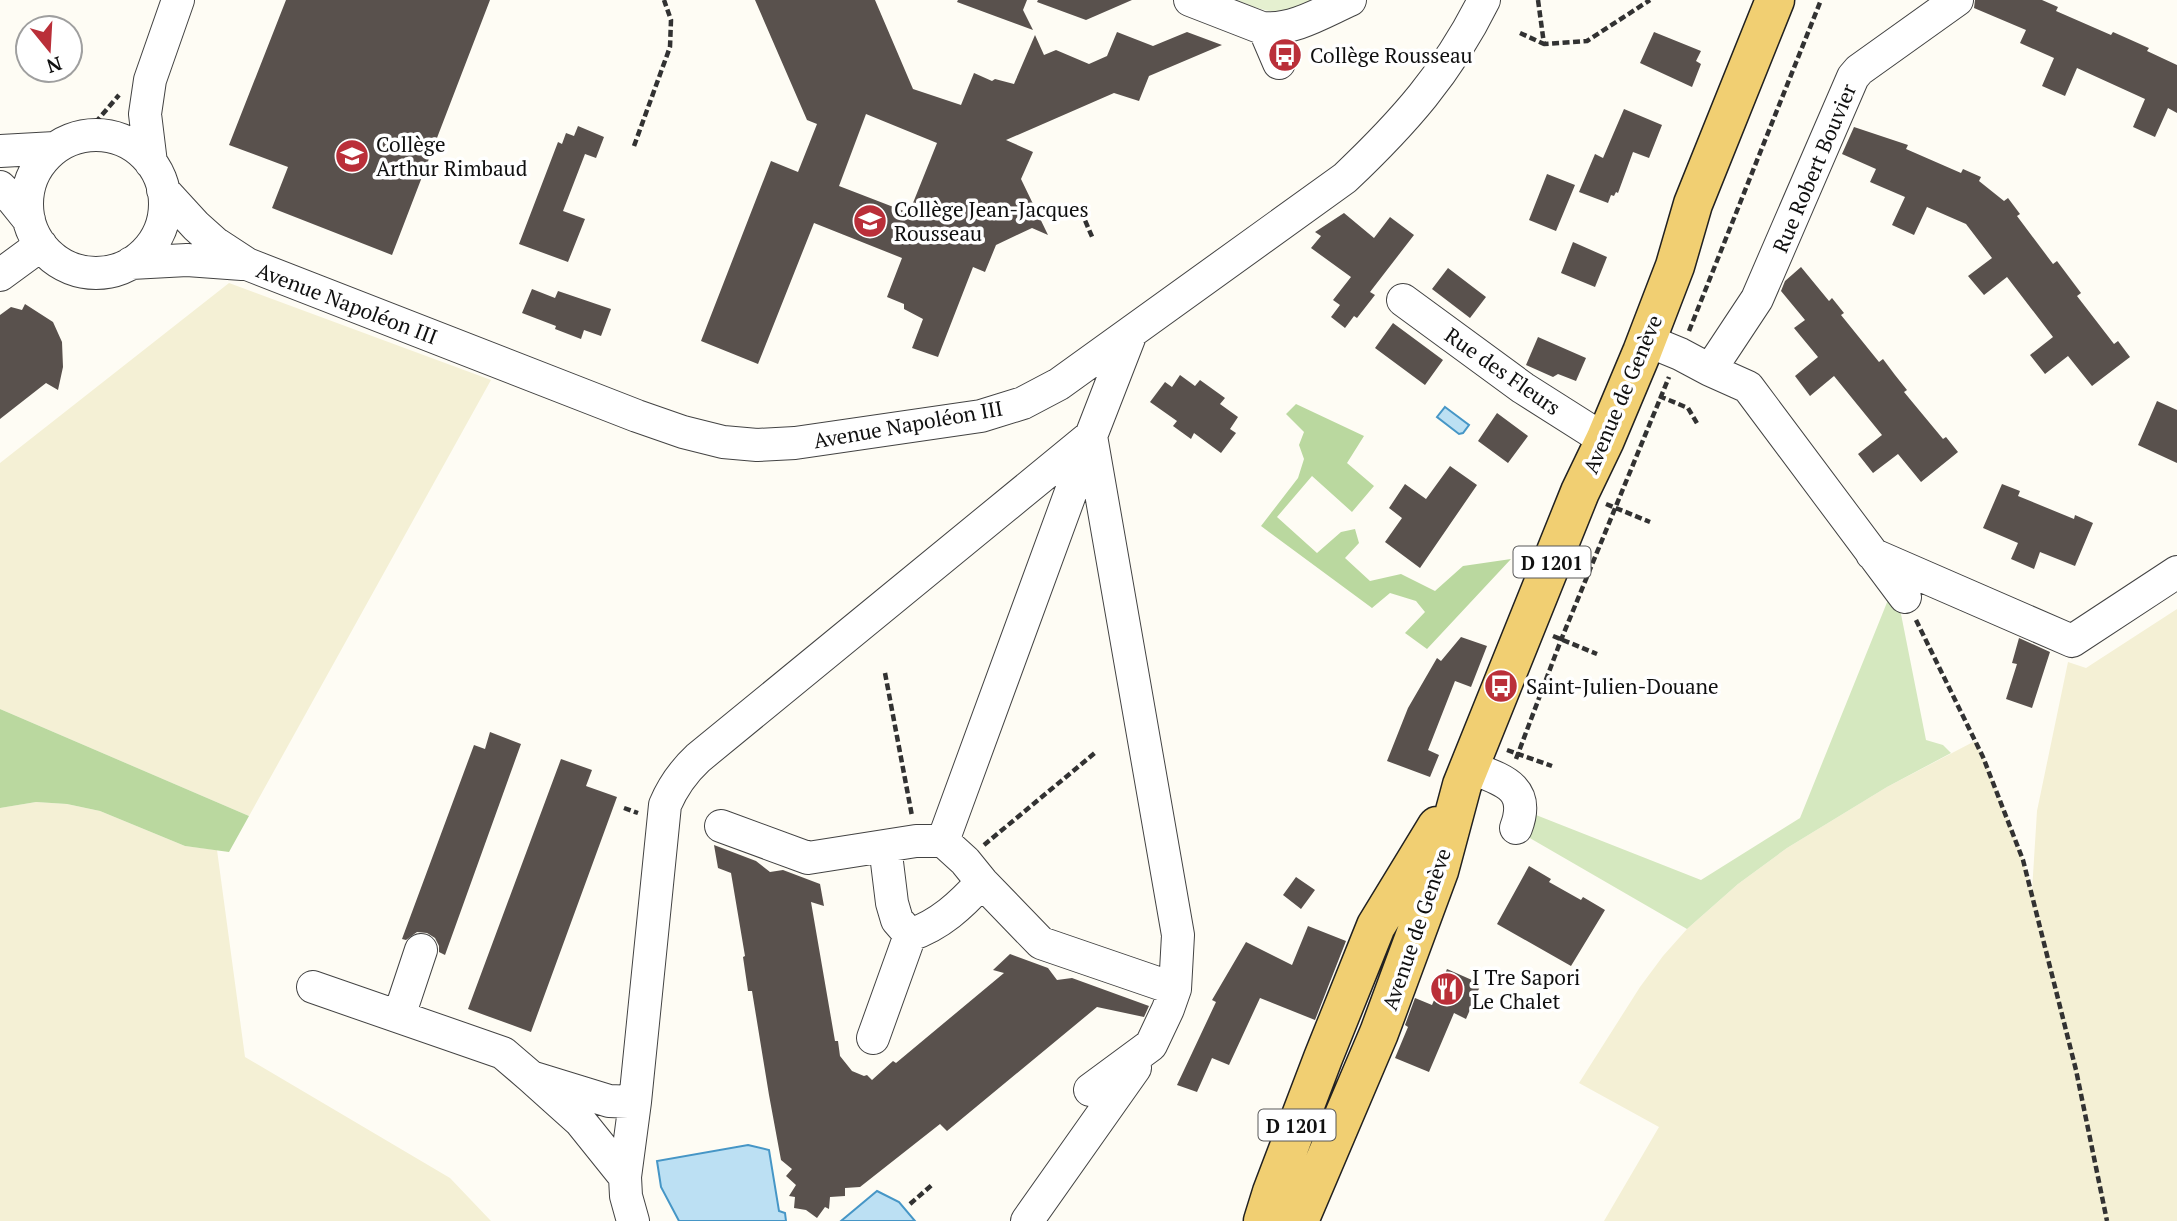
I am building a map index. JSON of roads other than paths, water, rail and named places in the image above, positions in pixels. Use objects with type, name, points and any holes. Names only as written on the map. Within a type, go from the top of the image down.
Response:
[{"type":"main road","name":"Avenue de Genève","points":[[1361,1074],[1379,1033],[1414,895],[1580,492],[1605,440],[1663,347],[1675,266],[1693,204],[1775,0]]},
{"type":"main road","name":"Avenue de Genève","points":[[1323,1058],[1376,926],[1414,895]]},
{"type":"main road","points":[[1323,1058],[1361,1074]]},
{"type":"main road","name":"D 1201","points":[[1268,1207],[1323,1058]]},
{"type":"main road","name":"D 1201","points":[[1299,1221],[1361,1074]]},
{"type":"street","points":[[0,187],[13,200],[48,253],[66,266],[88,272],[110,271],[131,262],[148,249],[159,230],[164,210],[145,114],[150,80],[178,0]]},
{"type":"street","points":[[1187,10],[1223,13],[1264,28],[1284,27],[1350,0]]},
{"type":"street","name":"Avenue Napoléon III","points":[[157,176],[196,226],[215,243],[247,264],[682,432],[723,442],[758,445],[795,443],[981,416],[1023,402],[1059,384],[1345,178],[1384,142],[1422,100],[1462,43],[1484,0]]},
{"type":"street","name":"Rue Robert Bouvier","points":[[1710,370],[1758,299],[1853,76],[1957,0]]},
{"type":"street","points":[[1264,28],[1279,63]]},
{"type":"street","points":[[0,151],[65,143],[97,135],[119,139],[137,148],[157,176]]},
{"type":"street","points":[[35,232],[27,201],[30,182],[40,164],[65,143]]},
{"type":"street","points":[[0,275],[35,232]]},
{"type":"street","name":"Avenue Napoléon III","points":[[131,262],[187,260],[247,264]]},
{"type":"street","name":"Rue des Fleurs","points":[[1403,300],[1522,388],[1605,440]]},
{"type":"street","points":[[909,935],[923,931],[958,908],[951,856],[1091,436],[1131,332]]},
{"type":"street","points":[[1663,347],[1748,387],[1905,597]]},
{"type":"street","points":[[1027,1221],[1151,1045],[1175,989],[1178,936],[1091,436]]},
{"type":"street","points":[[633,1221],[626,1196],[625,1177],[665,805],[682,774],[698,758],[1091,436]]},
{"type":"street","points":[[1872,554],[2072,641],[2177,572]]},
{"type":"street","points":[[1470,764],[1511,767],[1512,787],[1520,802],[1521,811],[1516,828]]},
{"type":"street","points":[[720,826],[808,858],[885,846],[951,856],[1041,943],[1175,989]]},
{"type":"street","points":[[885,846],[891,903],[897,920],[909,935]]},
{"type":"street","points":[[873,1038],[909,935]]},
{"type":"street","points":[[399,1016],[421,950]]},
{"type":"street","points":[[313,987],[503,1053],[580,1121],[625,1177]]},
{"type":"street","points":[[1090,1090],[1151,1045]]},
{"type":"street","points":[[531,1077],[609,1101],[635,1102]]},
{"type":"water","points":[[1445,407],[1469,425],[1463,433],[1459,434],[1437,417]]},
{"type":"water","points":[[748,1145],[769,1150],[779,1211],[785,1213],[786,1221],[679,1221],[661,1187],[657,1161]]},
{"type":"water","points":[[877,1191],[899,1202],[915,1221],[841,1221]]},
{"type":"place","name":"Collège Rousseau","points":[[1285,55]]},
{"type":"place","name":"Collège Arthur Rimbaud","points":[[352,156]]},
{"type":"place","name":"Collège Jean-Jacques Rousseau","points":[[870,221]]},
{"type":"place","name":"Saint-Julien-Douane","points":[[1501,686]]},
{"type":"place","name":"I Tre Sapori Le Chalet","points":[[1447,989]]}]
